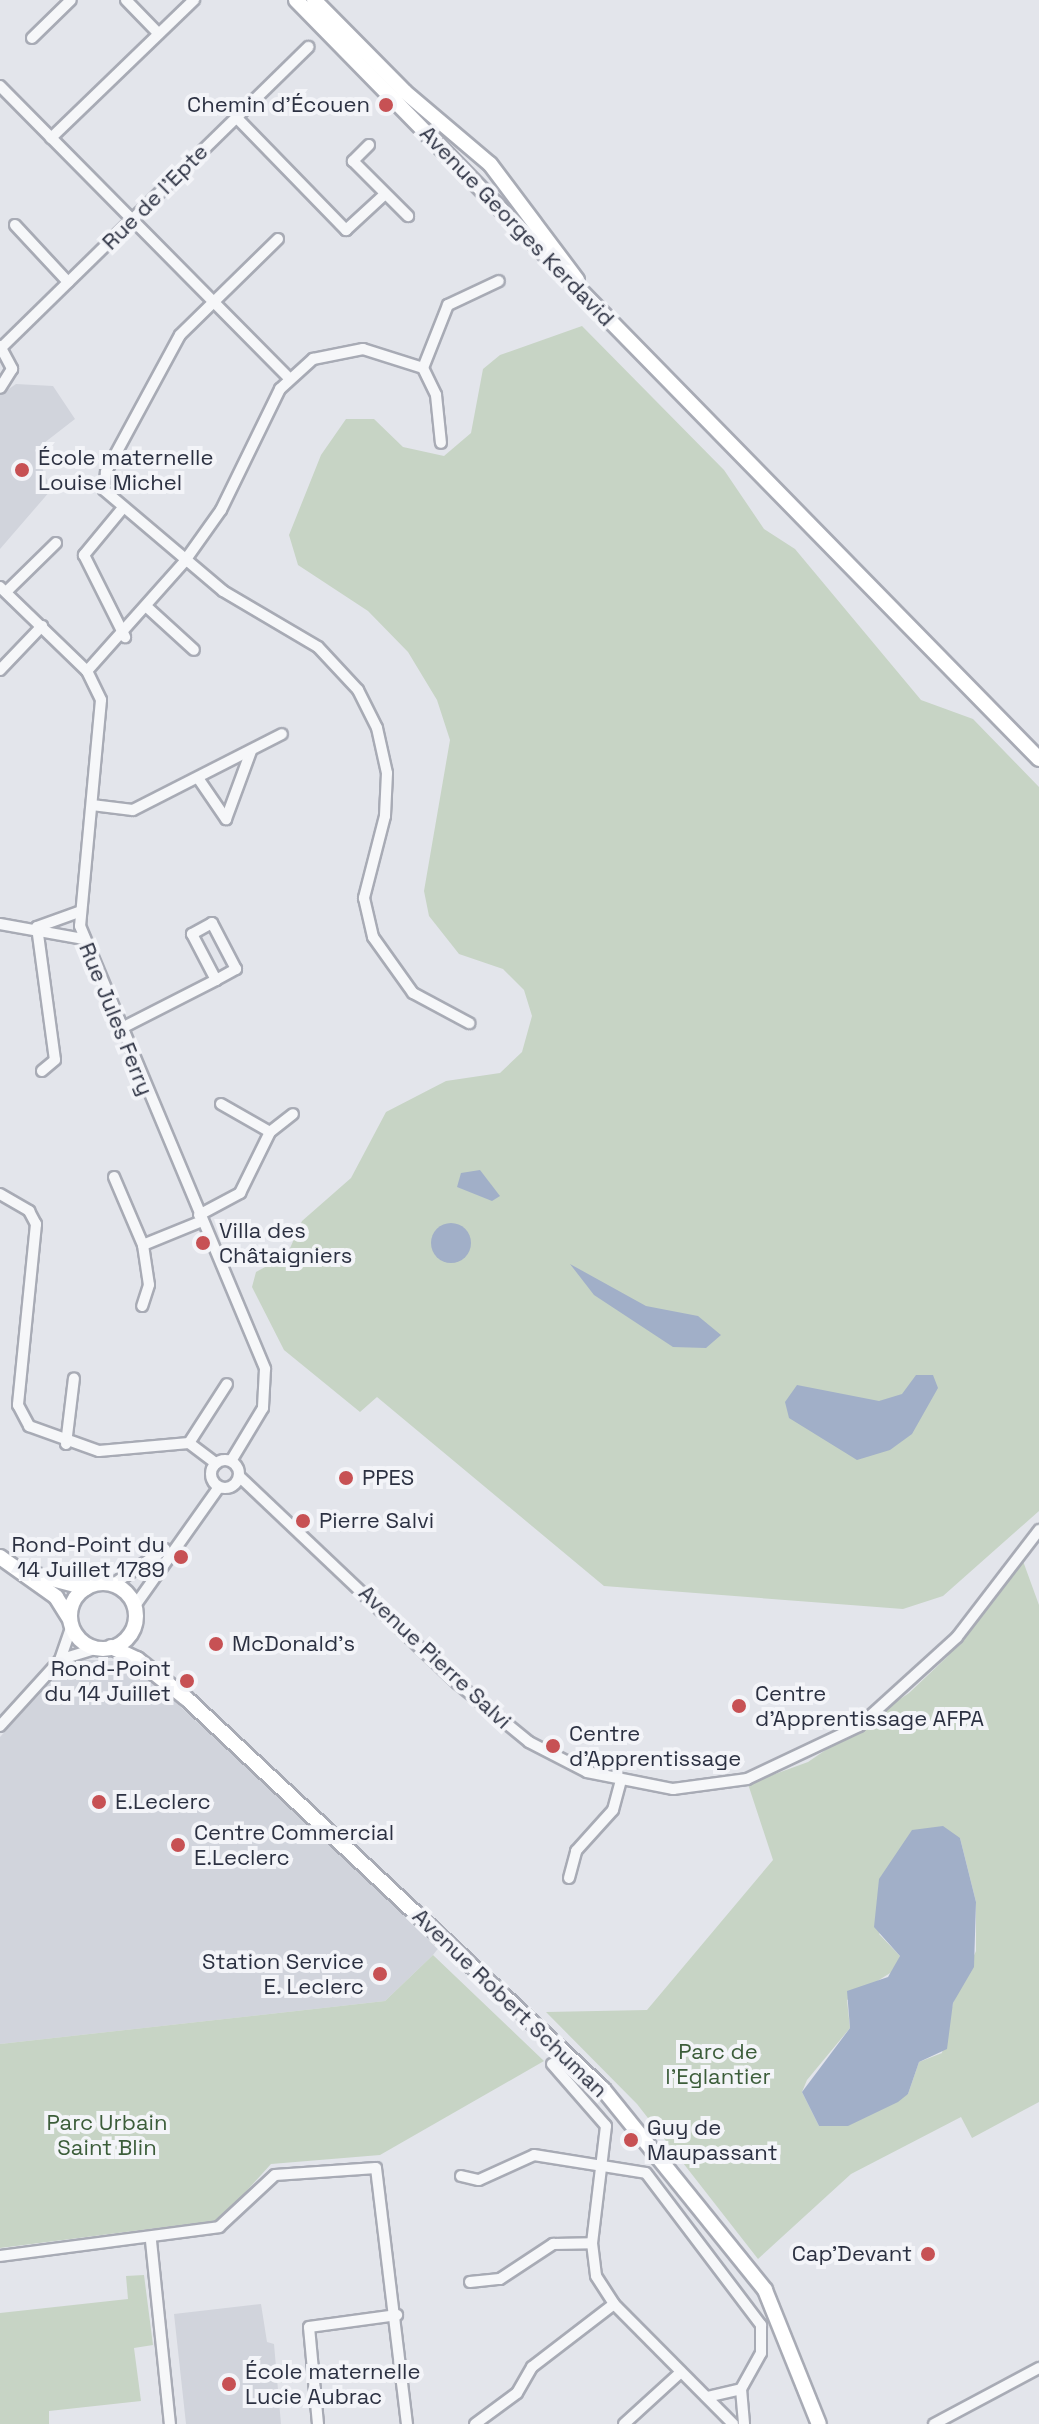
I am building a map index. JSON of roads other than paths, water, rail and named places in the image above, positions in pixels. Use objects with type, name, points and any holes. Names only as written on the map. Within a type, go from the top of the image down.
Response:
[{"type":"main road","name":"Avenue Georges Kerdavid","points":[[296,0],[621,333]]},
{"type":"main road","name":"Avenue Georges Kerdavid","points":[[314,0],[490,164],[621,333]]},
{"type":"main road","points":[[621,333],[1039,759]]},
{"type":"main road","points":[[0,1557],[22,1570],[62,1602],[71,1623],[104,1648],[134,1624],[134,1607],[112,1585],[86,1588],[22,1570]]},
{"type":"main road","points":[[71,1623],[86,1588]]},
{"type":"main road","name":"Avenue Robert Schuman","points":[[134,1624],[138,1645],[170,1684],[603,2089],[765,2290],[798,2365],[819,2424]]},
{"type":"main road","name":"Avenue Robert Schuman","points":[[104,1648],[170,1684]]},
{"type":"main road","name":"Avenue Robert Schuman","points":[[798,2365],[812,2424]]},
{"type":"street","points":[[32,38],[71,0]]},
{"type":"street","points":[[126,0],[158,33]]},
{"type":"street","points":[[51,138],[194,0]]},
{"type":"street","name":"Rue de l'Epte","points":[[1,346],[308,47]]},
{"type":"street","points":[[0,86],[131,220],[215,299],[288,377]]},
{"type":"street","points":[[236,117],[346,230],[385,194]]},
{"type":"street","points":[[369,145],[353,161],[408,216]]},
{"type":"street","points":[[15,225],[68,282]]},
{"type":"street","points":[[278,239],[180,335],[106,472],[104,490],[184,562],[318,647],[358,690],[377,728],[387,773],[385,816],[364,898],[373,937],[413,993],[469,1023]]},
{"type":"street","points":[[441,443],[439,407],[423,368],[448,305],[499,281]]},
{"type":"street","points":[[0,388],[12,369],[1,346]]},
{"type":"street","points":[[87,671],[125,637],[221,510],[288,377],[346,348],[423,368]]},
{"type":"street","points":[[122,509],[84,555],[125,637]]},
{"type":"street","points":[[3,589],[56,543]]},
{"type":"street","name":"Rue Jules Ferry","points":[[3,589],[87,671],[103,710],[79,912],[83,939],[118,1030],[265,1369],[263,1408],[231,1461]]},
{"type":"street","points":[[148,608],[194,650]]},
{"type":"street","points":[[0,670],[42,626]]},
{"type":"street","points":[[92,805],[133,810],[282,734]]},
{"type":"street","points":[[198,778],[226,819],[251,751]]},
{"type":"street","points":[[37,927],[79,912]]},
{"type":"street","points":[[118,1030],[216,980],[236,969],[212,923],[192,934],[216,980]]},
{"type":"street","points":[[0,924],[37,927],[63,940],[83,939]]},
{"type":"street","points":[[37,927],[55,1060],[42,1071]]},
{"type":"street","points":[[221,1104],[270,1132]]},
{"type":"street","points":[[143,1245],[201,1218],[240,1193],[270,1132],[293,1114]]},
{"type":"street","points":[[114,1177],[143,1245],[149,1285],[142,1306]]},
{"type":"street","points":[[0,1194],[29,1211],[36,1224],[18,1411],[39,1434],[66,1444],[113,1452],[189,1443],[216,1463],[231,1461],[239,1476],[232,1487],[219,1487]]},
{"type":"street","points":[[66,1444],[74,1378]]},
{"type":"street","points":[[189,1443],[227,1384]]},
{"type":"street","points":[[216,1463],[211,1476],[219,1487]]},
{"type":"street","name":"Avenue Pierre Salvi","points":[[239,1476],[492,1715],[563,1761],[620,1783],[673,1789],[747,1779],[859,1726],[957,1637],[1039,1530]]},
{"type":"street","points":[[134,1607],[175,1540],[219,1487]]},
{"type":"street","points":[[112,1585],[175,1540]]},
{"type":"street","points":[[0,1726],[60,1660],[71,1623]]},
{"type":"street","points":[[60,1660],[104,1648]]},
{"type":"street","points":[[569,1878],[576,1851],[613,1810],[620,1783]]},
{"type":"street","points":[[552,2064],[606,2126],[592,2243],[596,2276],[614,2304],[733,2424]]},
{"type":"street","points":[[461,2176],[479,2180],[534,2155],[602,2163],[646,2173],[754,2310],[763,2340],[741,2389],[744,2424]]},
{"type":"street","points":[[0,2256],[151,2241],[228,2223],[275,2175],[367,2165],[382,2173],[407,2424]]},
{"type":"street","points":[[151,2241],[170,2424]]},
{"type":"street","points":[[470,2282],[500,2279],[553,2244],[592,2243]]},
{"type":"street","points":[[475,2424],[517,2393],[532,2367],[614,2304]]},
{"type":"street","points":[[318,2424],[309,2327],[397,2315]]},
{"type":"street","points":[[624,2424],[681,2372]]},
{"type":"street","points":[[934,2424],[1037,2373]]},
{"type":"street","points":[[707,2397],[741,2389]]},
{"type":"water","points":[[480,1170],[500,1196],[492,1201],[457,1187],[461,1173]]},
{"type":"water","points":[[451,1223],[465,1229],[471,1243],[465,1257],[451,1263],[437,1257],[431,1243],[437,1229]]},
{"type":"water","points":[[570,1264],[646,1306],[698,1316],[721,1335],[706,1348],[673,1347],[594,1295]]},
{"type":"water","points":[[916,1375],[933,1375],[938,1388],[912,1434],[890,1450],[857,1460],[789,1418],[785,1402],[797,1385],[879,1401],[902,1394]]},
{"type":"water","points":[[943,1826],[960,1838],[976,1902],[974,1967],[953,2003],[947,2049],[919,2062],[908,2094],[898,2102],[848,2126],[819,2126],[802,2092],[850,2028],[847,1991],[888,1977],[900,1956],[874,1927],[879,1879],[912,1830]]},
{"type":"place","name":"Chemin d'Écouen","points":[[386,105]]},
{"type":"place","name":"École maternelle Louise Michel","points":[[22,470]]},
{"type":"place","name":"Villa des Châtaigniers","points":[[203,1243]]},
{"type":"place","name":"PPES","points":[[346,1478]]},
{"type":"place","name":"Pierre Salvi","points":[[303,1521]]},
{"type":"place","name":"Rond-Point du 14 Juillet 1789","points":[[181,1557]]},
{"type":"place","name":"McDonald's","points":[[216,1644]]},
{"type":"place","name":"Rond-Point du 14 Juillet","points":[[187,1681]]},
{"type":"place","name":"Centre d'Apprentissage AFPA","points":[[739,1706]]},
{"type":"place","name":"Centre d'Apprentissage","points":[[553,1746]]},
{"type":"place","name":"E.Leclerc","points":[[99,1802]]},
{"type":"place","name":"Centre Commercial E.Leclerc","points":[[178,1845]]},
{"type":"place","name":"Station Service E. Leclerc","points":[[380,1974]]},
{"type":"place","name":"Guy de Maupassant","points":[[631,2140]]},
{"type":"place","name":"Cap'Devant","points":[[928,2254]]},
{"type":"place","name":"École maternelle Lucie Aubrac","points":[[229,2384]]},
{"type":"park label","name":"Parc de l'Eglantier","points":[[718,2064]]},
{"type":"park label","name":"Parc Urbain Saint Blin","points":[[107,2134]]}]
